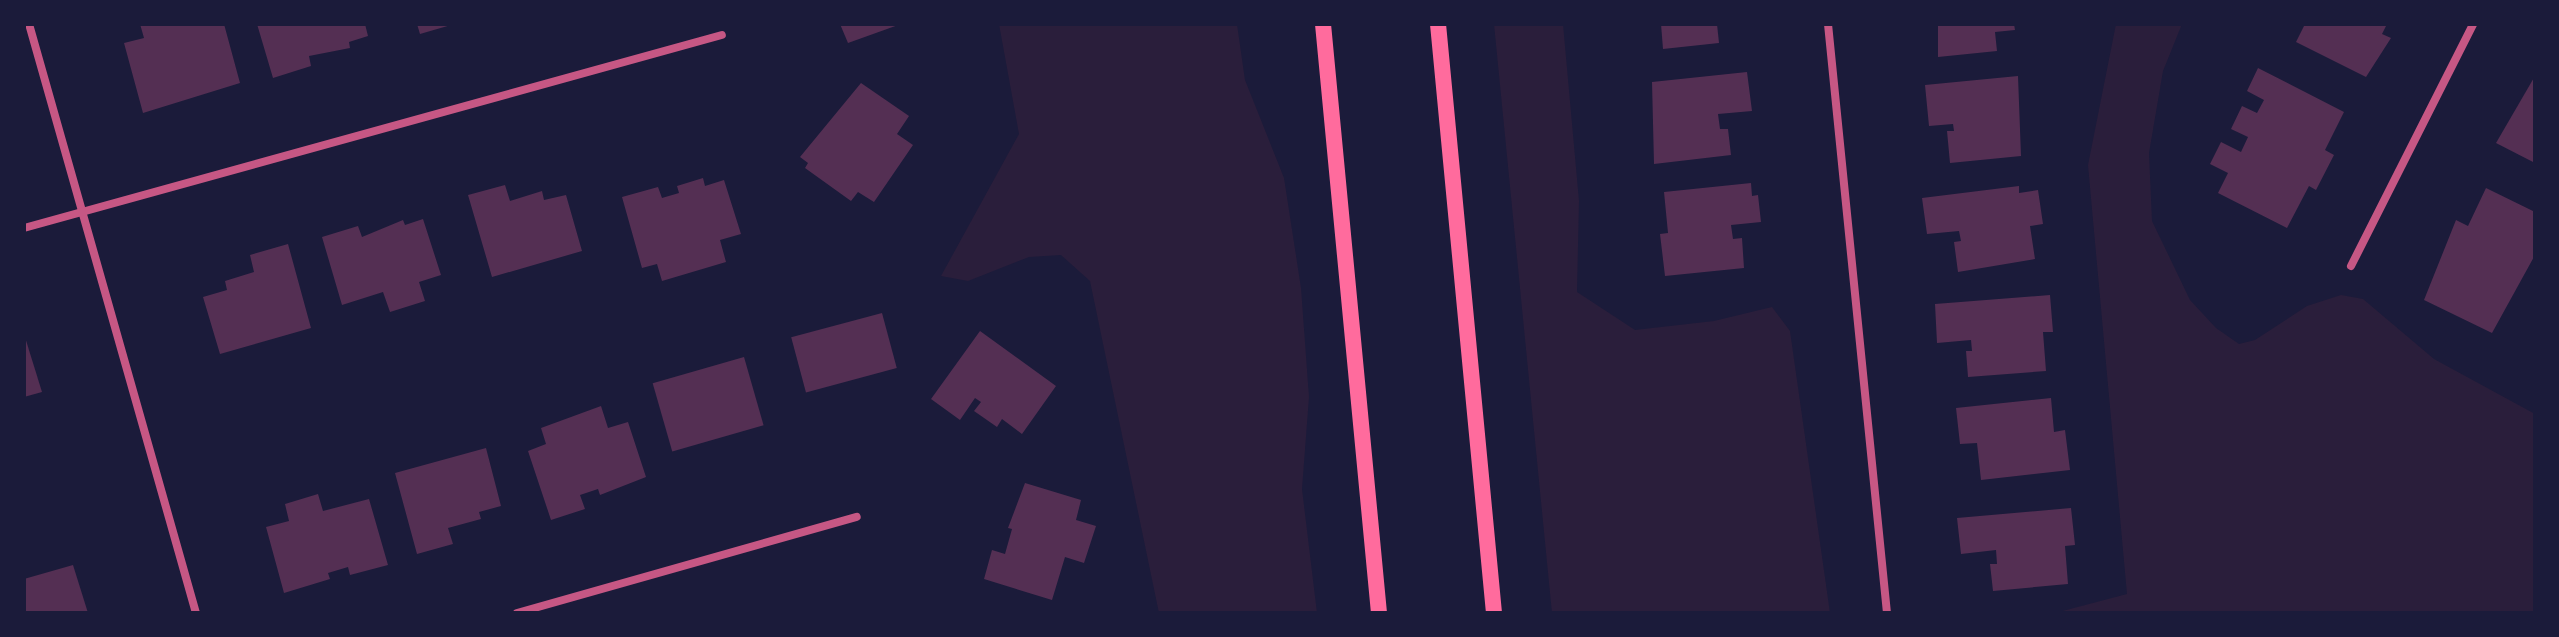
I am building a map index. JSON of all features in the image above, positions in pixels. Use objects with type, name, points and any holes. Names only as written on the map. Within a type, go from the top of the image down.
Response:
[{"type":"main road","points":[[1323,24],[1379,613]]},
{"type":"main road","points":[[1438,24],[1494,613]]},
{"type":"street","points":[[29,24],[196,613]]},
{"type":"street","points":[[1828,24],[1887,613]]},
{"type":"street","points":[[2351,266],[2473,24]]},
{"type":"street","points":[[24,228],[722,35]]},
{"type":"street","points":[[517,613],[857,517]]},
{"type":"shaded area","points":[[999,24],[1237,24],[1245,80],[1284,178],[1301,288],[1309,397],[1302,489],[1317,613],[1159,613],[1090,281],[1061,255],[1029,257],[968,281],[941,276],[1019,134]]},
{"type":"shaded area","points":[[1494,24],[1563,24],[1579,201],[1577,292],[1635,330],[1714,321],[1772,307],[1790,331],[1830,613],[1552,613]]},
{"type":"shaded area","points":[[2116,24],[2182,24],[2163,71],[2149,153],[2152,221],[2190,300],[2216,328],[2239,344],[2255,340],[2307,306],[2341,295],[2363,299],[2434,359],[2535,414],[2535,613],[2055,613],[2127,594],[2088,165]]},
{"type":"building","points":[[140,24],[224,24],[240,83],[143,113],[124,43],[144,38]]},
{"type":"building","points":[[257,24],[365,24],[368,36],[349,42],[350,48],[309,56],[311,66],[273,78]]},
{"type":"building","points":[[417,24],[451,24],[451,25],[420,34]]},
{"type":"building","points":[[840,24],[901,24],[848,43]]},
{"type":"building","points":[[1661,24],[1717,24],[1719,43],[1663,49]]},
{"type":"building","points":[[1938,24],[2014,24],[2015,30],[1995,32],[1997,51],[1938,57]]},
{"type":"building","points":[[2305,24],[2387,24],[2382,34],[2391,38],[2366,77],[2296,42]]},
{"type":"building","points":[[2258,68],[2344,112],[2325,150],[2334,155],[2316,190],[2309,186],[2287,228],[2218,193],[2228,173],[2210,164],[2221,142],[2241,152],[2248,137],[2231,129],[2242,106],[2257,113],[2264,100],[2247,91]]},
{"type":"building","points":[[1747,72],[1752,111],[1718,114],[1720,129],[1728,129],[1731,155],[1654,164],[1652,82]]},
{"type":"building","points":[[2018,76],[2021,156],[1950,163],[1947,131],[1954,131],[1953,124],[1929,126],[1925,85]]},
{"type":"building","points":[[2535,76],[2535,163],[2496,143]]},
{"type":"building","points":[[861,83],[909,116],[897,134],[913,145],[874,202],[858,192],[851,201],[805,168],[808,163],[800,157]]},
{"type":"building","points":[[703,178],[705,186],[724,180],[741,234],[720,240],[726,262],[662,281],[657,264],[642,268],[622,197],[658,187],[662,198],[679,193],[677,186]]},
{"type":"building","points":[[1751,183],[1752,196],[1758,195],[1761,222],[1731,225],[1733,239],[1742,238],[1744,268],[1665,276],[1660,234],[1668,233],[1664,192]]},
{"type":"building","points":[[505,185],[510,201],[542,191],[544,200],[566,195],[582,251],[492,277],[468,195]]},
{"type":"building","points":[[2019,186],[2019,193],[2038,190],[2043,224],[2030,226],[2035,259],[1958,272],[1954,242],[1961,241],[1959,231],[1927,234],[1922,198]]},
{"type":"building","points":[[2486,188],[2535,212],[2535,255],[2492,333],[2424,300],[2456,220],[2468,226]]},
{"type":"building","points":[[423,219],[441,275],[419,282],[425,301],[390,312],[383,292],[342,305],[322,237],[358,226],[362,237],[403,220],[405,225]]},
{"type":"building","points":[[288,244],[311,328],[220,354],[203,297],[227,290],[225,281],[254,272],[250,255]]},
{"type":"building","points":[[2050,295],[2053,332],[2043,332],[2046,371],[1968,377],[1966,351],[1972,351],[1971,340],[1937,343],[1935,304]]},
{"type":"building","points":[[882,313],[897,368],[806,392],[791,337]]},
{"type":"building","points":[[980,331],[1056,386],[1022,434],[1002,419],[997,427],[974,411],[981,402],[975,398],[960,420],[931,399]]},
{"type":"building","points":[[24,334],[42,392],[24,397]]},
{"type":"building","points":[[744,357],[764,425],[672,451],[653,383]]},
{"type":"building","points":[[2051,398],[2054,432],[2065,430],[2070,470],[1981,480],[1977,443],[1960,444],[1956,408]]},
{"type":"building","points":[[601,406],[608,428],[628,422],[646,477],[600,495],[598,489],[580,495],[585,509],[551,520],[528,451],[546,444],[541,428]]},
{"type":"building","points":[[486,448],[501,506],[479,512],[481,519],[448,528],[453,544],[417,554],[395,473]]},
{"type":"building","points":[[1025,483],[1081,500],[1076,520],[1096,526],[1084,563],[1065,557],[1052,600],[984,579],[992,550],[1005,554],[1012,529],[1008,528]]},
{"type":"building","points":[[318,494],[323,511],[369,499],[388,565],[350,575],[348,567],[328,573],[330,579],[284,593],[266,527],[289,521],[285,504]]},
{"type":"building","points":[[2071,508],[2075,545],[2065,546],[2068,584],[1993,591],[1990,564],[1997,564],[1996,550],[1961,554],[1957,518]]},
{"type":"building","points":[[73,565],[88,613],[24,613],[24,579]]}]
